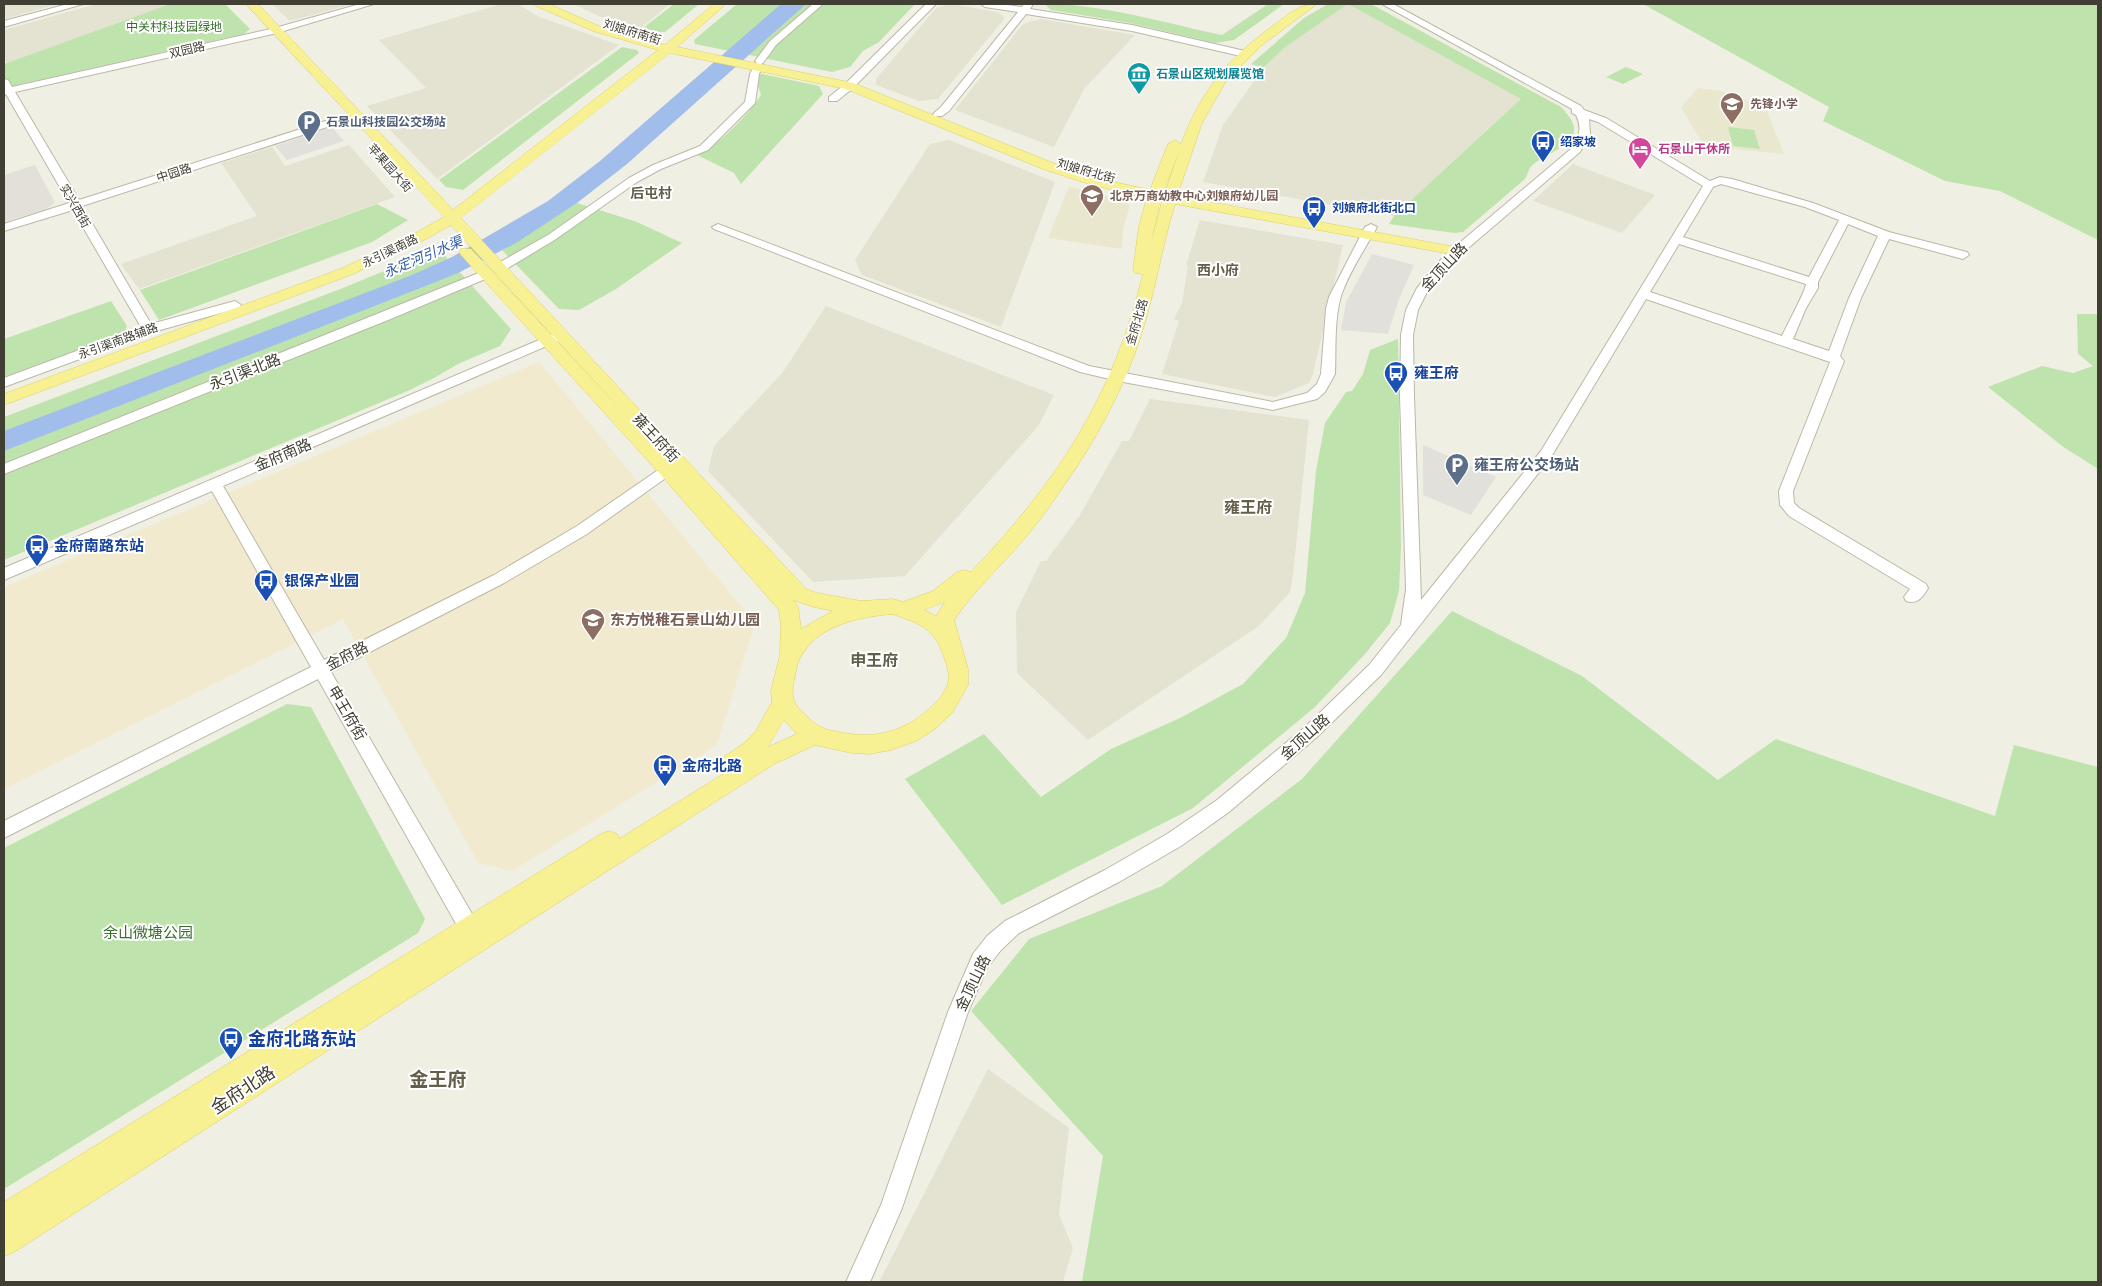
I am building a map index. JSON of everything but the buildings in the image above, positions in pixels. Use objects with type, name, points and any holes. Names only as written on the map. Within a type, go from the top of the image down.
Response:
[{"type":"main road","name":"苹果园大街","points":[[242,4],[272,31],[462,239]]},
{"type":"main road","name":"苹果园大街","points":[[252,4],[272,31],[345,118],[427,200]]},
{"type":"main road","name":"刘娘府南街","points":[[540,4],[597,29],[666,46]]},
{"type":"main road","name":"刘娘府南街","points":[[557,4],[602,23],[666,46]]},
{"type":"main road","name":"永引渠南路","points":[[666,46],[712,4]]},
{"type":"main road","name":"永引渠南路","points":[[4,400],[348,271],[391,252],[443,218],[721,4]]},
{"type":"main road","name":"金府北路","points":[[903,610],[940,596],[962,578],[1008,528],[1049,476],[1133,338],[1164,194],[1189,135],[1209,97],[1240,53],[1300,4]]},
{"type":"main road","name":"金府北路","points":[[1240,53],[1312,4]]},
{"type":"main road","name":"刘娘府北街","points":[[666,46],[851,83],[938,114],[1058,163],[1164,194]]},
{"type":"main road","name":"刘娘府北街","points":[[851,83],[1064,172],[1164,194],[1460,248]]},
{"type":"main road","name":"永引渠南路","points":[[4,391],[346,262],[443,218]]},
{"type":"main road","name":"雍王府街","points":[[462,239],[673,467],[799,594],[814,600],[861,610]]},
{"type":"main road","name":"金府北路","points":[[948,638],[944,619],[953,605],[1037,510],[1087,437],[1112,375]]},
{"type":"main road","name":"雍王府街","points":[[673,467],[788,607],[790,655]]},
{"type":"main road","points":[[893,606],[903,610],[928,620],[948,638],[958,669],[958,685],[945,707],[928,723],[908,735],[869,745],[832,741],[814,736],[798,722],[782,702],[781,691],[790,655],[810,633],[831,620],[861,610],[893,606]]},
{"type":"main road","name":"金府北路","points":[[4,1242],[753,751],[771,727],[782,702]]},
{"type":"main road","name":"金府北路","points":[[4,1218],[766,758],[814,736]]},
{"type":"street","points":[[4,24],[78,4]]},
{"type":"street","name":"双园路","points":[[5,88],[272,31],[369,4]]},
{"type":"street","name":"永引渠北路","points":[[4,469],[169,401],[389,316],[492,270],[552,237],[633,180],[657,167],[704,148],[750,103],[754,93],[754,63],[773,43],[818,4]]},
{"type":"street","points":[[833,99],[930,4]]},
{"type":"street","points":[[985,4],[1027,7],[1132,28],[1240,53]]},
{"type":"street","points":[[1379,4],[1582,114],[1602,120],[1709,185]]},
{"type":"street","points":[[1387,4],[1576,108],[1582,114]]},
{"type":"street","points":[[938,114],[945,110],[1027,7]]},
{"type":"street","name":"实兴西街","points":[[5,88],[148,329]]},
{"type":"street","name":"金顶山路","points":[[858,1282],[891,1208],[958,1012],[980,961],[994,942],[1012,927],[1112,876],[1174,840],[1234,798],[1312,732],[1375,670],[1408,630],[1414,589],[1407,396],[1407,331],[1412,310],[1420,291],[1460,248],[1579,146],[1586,134],[1586,122],[1582,114]]},
{"type":"street","name":"中园路","points":[[4,228],[345,118]]},
{"type":"street","points":[[1408,630],[1546,454],[1709,185],[1720,180],[1728,181],[1809,205],[1885,234],[1963,255]]},
{"type":"street","points":[[1786,340],[1800,308],[1812,288],[1812,282],[1845,220]]},
{"type":"street","points":[[718,227],[1086,369],[1273,406],[1302,400],[1318,393],[1328,374],[1332,309],[1335,297],[1369,231]]},
{"type":"street","points":[[1833,357],[1855,298],[1880,241],[1885,234]]},
{"type":"street","points":[[1676,240],[1812,282]]},
{"type":"street","points":[[1643,294],[1786,340],[1833,357],[1837,361],[1786,491],[1787,504],[1794,512],[1920,588],[1912,598]]},
{"type":"street","name":"永引渠南路辅路","points":[[4,383],[148,329],[235,305]]},
{"type":"street","name":"金府南路","points":[[4,574],[554,338]]},
{"type":"street","name":"金府路","points":[[4,830],[499,579],[582,530],[673,467]]},
{"type":"street","name":"申王府街","points":[[215,484],[473,935]]},
{"type":"shaded area","points":[[4,4],[58,4],[4,19]]},
{"type":"shaded area","points":[[96,4],[170,4],[7,63],[4,59],[4,30]]},
{"type":"shaded area","points":[[272,4],[353,4],[290,21]]},
{"type":"shaded area","points":[[501,4],[518,4],[537,16],[619,45],[437,179],[367,106],[426,88],[379,40]]},
{"type":"shaded area","points":[[573,4],[670,4],[638,30],[616,24]]},
{"type":"shaded area","points":[[950,4],[998,12],[1005,18],[938,99],[919,101],[876,85],[876,79],[936,8]]},
{"type":"shaded area","points":[[1348,4],[1521,99],[1394,216],[1203,182],[1223,125],[1263,68],[1284,48]]},
{"type":"shaded area","points":[[1041,19],[1135,35],[1084,89],[1054,147],[955,110],[1023,24]]},
{"type":"shaded area","name":"先锋小学","points":[[1698,88],[1721,91],[1751,102],[1764,104],[1784,154],[1704,146],[1681,107]]},
{"type":"shaded area","name":"石景山科技园公交场站","points":[[332,127],[344,141],[287,160],[275,146]]},
{"type":"shaded area","points":[[949,140],[1055,182],[1001,327],[862,275],[855,260],[930,144]]},
{"type":"shaded area","points":[[349,145],[395,197],[139,289],[121,264],[257,216],[221,163],[272,147],[285,166]]},
{"type":"shaded area","points":[[1573,164],[1655,195],[1622,233],[1533,201]]},
{"type":"shaded area","points":[[35,165],[55,203],[46,209],[4,222],[4,175]]},
{"type":"shaded area","name":"北京万商幼教中心刘娘府幼儿园","points":[[1069,187],[1121,200],[1130,206],[1123,228],[1122,249],[1048,238]]},
{"type":"shaded area","points":[[1200,220],[1343,245],[1313,374],[1309,383],[1275,397],[1162,374],[1179,321],[1174,319],[1182,303],[1188,266],[1186,265]]},
{"type":"shaded area","points":[[1372,254],[1414,265],[1399,299],[1388,334],[1341,330],[1346,302]]},
{"type":"shaded area","points":[[826,306],[1054,395],[1039,425],[905,576],[813,582],[708,471],[714,446],[783,372]]},
{"type":"shaded area","points":[[539,362],[755,623],[717,745],[512,871],[478,863],[343,619],[4,789],[4,587]]},
{"type":"shaded area","points":[[1150,399],[1309,420],[1290,592],[1259,626],[1088,740],[1017,673],[1016,612],[1041,561],[1046,561],[1080,515],[1122,441],[1129,441]]},
{"type":"shaded area","name":"雍王府公交场站","points":[[1423,445],[1496,477],[1471,515],[1423,495]]},
{"type":"shaded area","points":[[988,1069],[1069,1128],[1059,1215],[1073,1248],[1063,1282],[879,1282]]},
{"type":"green space","name":"中关村科技园绿地","points":[[170,4],[225,4],[250,29],[244,34],[17,85],[4,90],[4,64]]},
{"type":"green space","points":[[674,4],[699,4],[665,32],[643,28]]},
{"type":"green space","points":[[737,4],[915,4],[879,42],[863,51],[850,67],[832,72],[695,44],[694,40]]},
{"type":"green space","points":[[1045,4],[1089,7],[1112,11],[1222,35],[1268,4],[1284,4],[1234,40],[1215,43],[1130,23],[1051,10]]},
{"type":"green space","points":[[1328,4],[1348,4],[1284,48],[1263,68],[1251,64],[1304,18]]},
{"type":"green space","points":[[1348,4],[1371,4],[1561,107],[1571,119],[1574,129],[1572,137],[1566,144],[1538,161],[1530,168],[1525,179],[1463,232],[1454,233],[1389,224],[1394,216],[1521,99]]},
{"type":"green space","points":[[1643,4],[2098,4],[2098,240],[2000,191],[1945,181],[1823,121],[1829,107]]},
{"type":"green space","points":[[622,47],[637,50],[639,53],[463,190],[446,187],[439,180]]},
{"type":"green space","points":[[1626,67],[1643,74],[1623,84],[1606,77]]},
{"type":"green space","points":[[757,73],[819,86],[823,94],[741,184],[734,173],[697,155],[723,137],[741,120],[761,95],[757,82]]},
{"type":"green space","points":[[1728,127],[1754,130],[1760,149],[1733,146]]},
{"type":"green space","points":[[577,203],[637,222],[682,243],[616,289],[579,310],[559,309],[502,250]]},
{"type":"green space","points":[[377,204],[408,220],[372,242],[159,320],[140,290]]},
{"type":"green space","points":[[438,248],[511,329],[500,346],[458,364],[410,390],[4,560],[4,417],[343,288],[389,269],[426,249]]},
{"type":"green space","points":[[111,301],[127,326],[124,333],[4,377],[4,339]]},
{"type":"green space","points":[[2077,314],[2098,314],[2098,469],[2062,446],[1988,387],[2042,366],[2073,373],[2093,366],[2078,354]]},
{"type":"green space","points":[[1398,339],[1401,547],[1399,591],[1390,623],[1365,654],[1315,707],[1193,808],[1002,905],[905,779],[984,734],[1041,797],[1111,749],[1180,718],[1243,684],[1286,638],[1305,593],[1316,471],[1325,423],[1346,392],[1352,391],[1363,374],[1370,350]]},
{"type":"green space","points":[[1452,611],[1582,676],[1718,780],[1776,739],[1995,816],[2014,745],[2098,767],[2098,1282],[1082,1282],[1103,1156],[971,1011],[1029,939],[1162,886],[1302,779]]},
{"type":"green space","name":"余山微塘公园","points":[[287,704],[311,707],[425,919],[418,933],[4,1189],[4,848]]},
{"type":"water","points":[[781,4],[806,4],[627,164],[577,203],[516,243],[458,273],[4,451],[4,431],[412,275],[452,257],[548,201],[600,161]]},
{"type":"place","name":"石景山区规划展览馆","points":[[1139,95]]},
{"type":"place","name":"先锋小学","points":[[1732,125]]},
{"type":"place","name":"石景山科技园公交场站","points":[[309,143]]},
{"type":"place","name":"绍家坡","points":[[1543,163]]},
{"type":"place","name":"石景山干休所","points":[[1640,170]]},
{"type":"place","name":"北京万商幼教中心刘娘府幼儿园","points":[[1092,217]]},
{"type":"place","name":"刘娘府北街北口","points":[[1314,229]]},
{"type":"place","name":"雍王府","points":[[1396,394]]},
{"type":"place","name":"雍王府公交场站","points":[[1457,486]]},
{"type":"place","name":"金府南路东站","points":[[37,567]]},
{"type":"place","name":"银保产业园","points":[[266,602]]},
{"type":"place","name":"东方悦稚石景山幼儿园","points":[[593,641]]},
{"type":"place","name":"金府北路","points":[[665,787]]},
{"type":"place","name":"金府北路东站","points":[[231,1060]]},
{"type":"district","name":"后屯村","points":[[651,193]]},
{"type":"district","name":"西小府","points":[[1218,270]]},
{"type":"district","name":"雍王府","points":[[1248,508]]},
{"type":"district","name":"申王府","points":[[874,661]]},
{"type":"district","name":"金王府","points":[[438,1080]]},
{"type":"water label","name":"永定河引水渠","points":[[423,257]]}]
